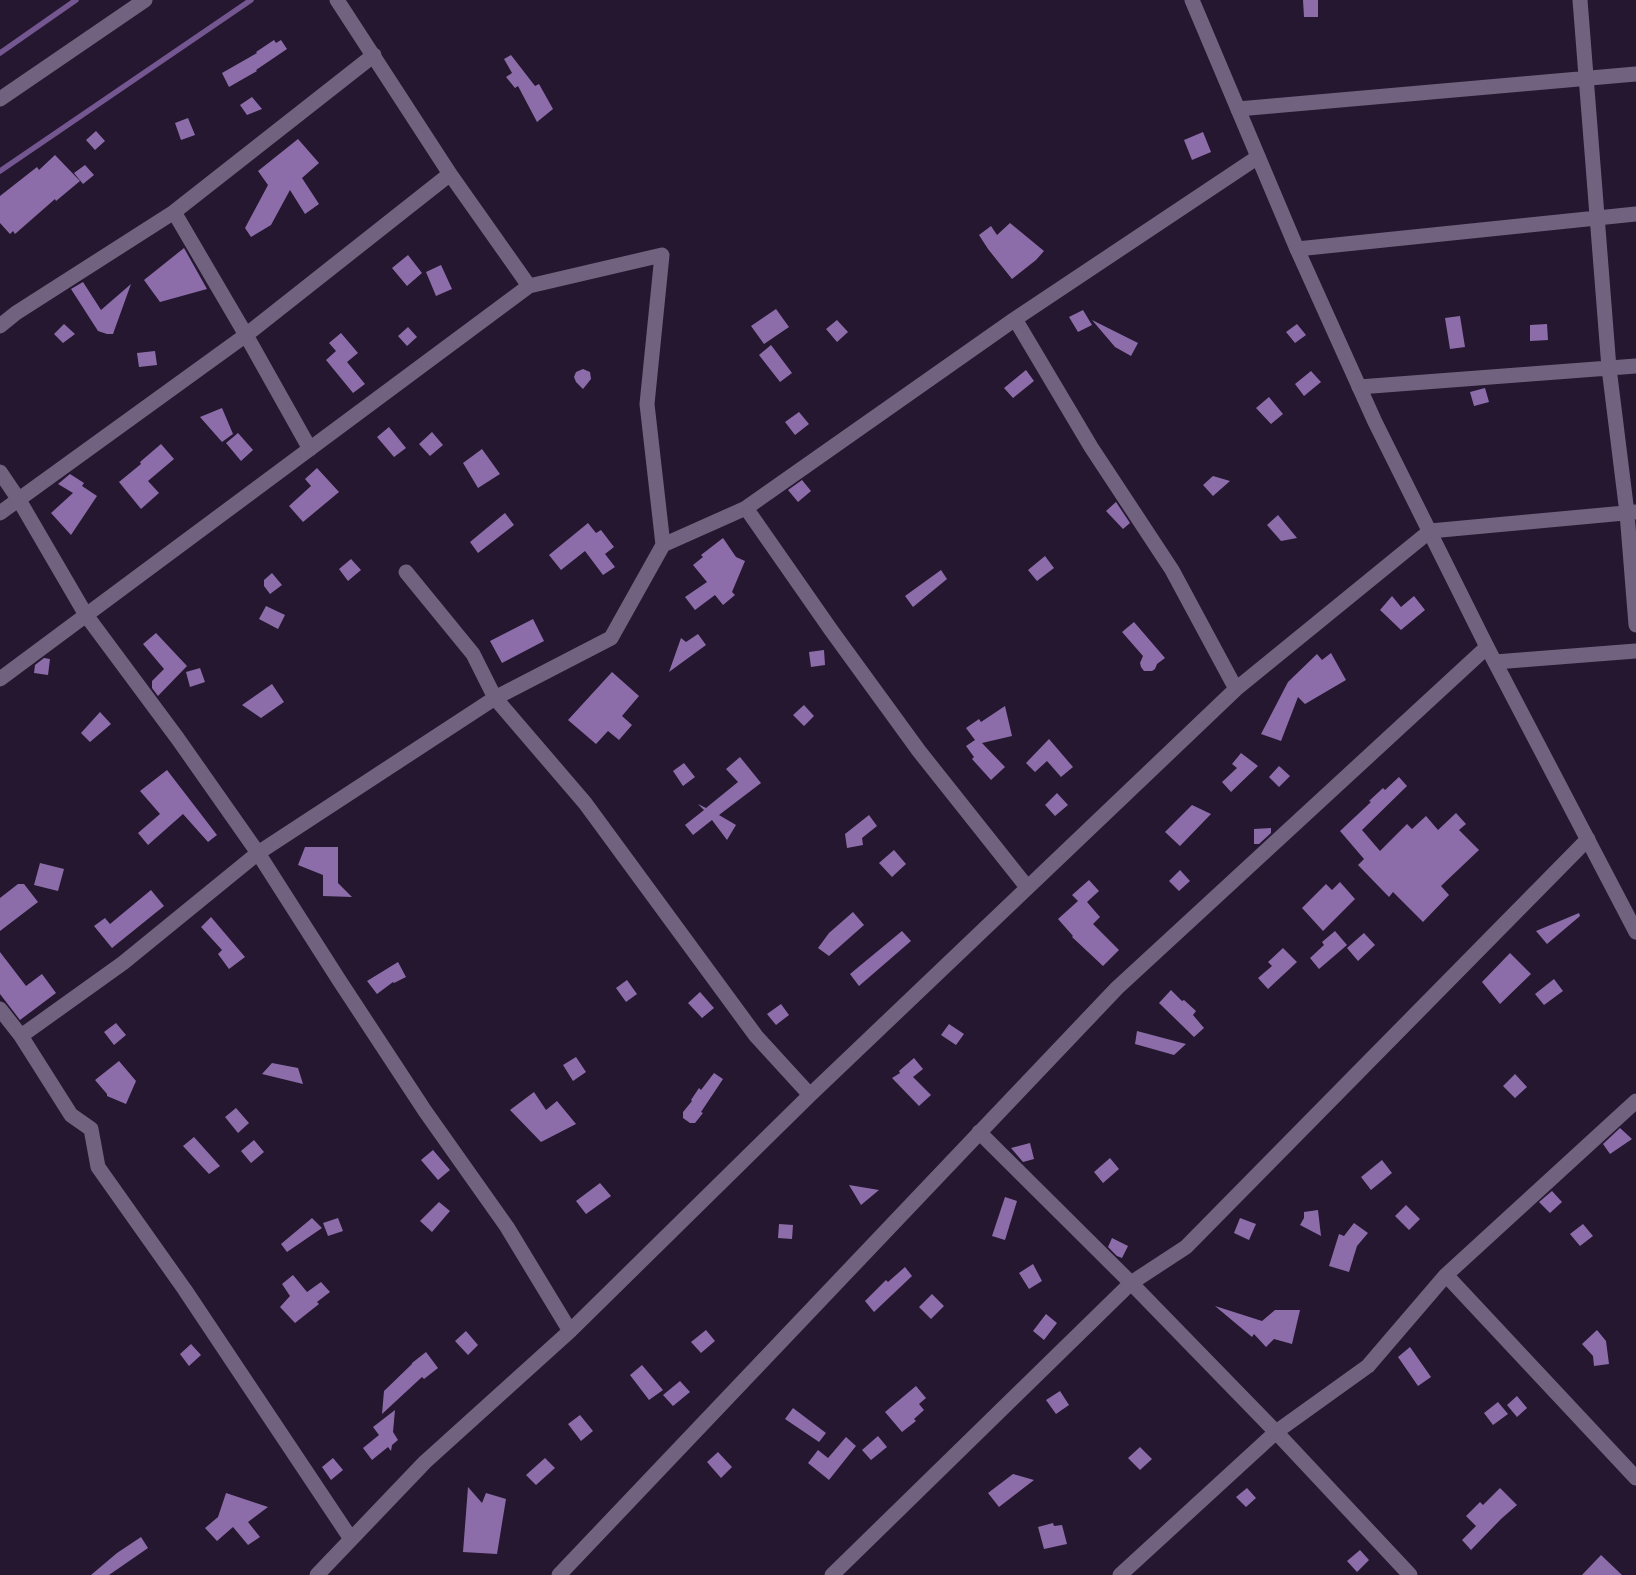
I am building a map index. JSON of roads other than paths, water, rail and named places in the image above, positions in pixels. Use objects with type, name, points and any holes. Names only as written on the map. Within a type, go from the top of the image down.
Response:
[{"type":"street","points":[[0,99],[145,0]]},
{"type":"street","points":[[337,0],[450,174],[529,286]]},
{"type":"street","points":[[1192,0],[1297,249],[1375,422],[1487,647],[1636,932]]},
{"type":"street","points":[[1580,0],[1609,368],[1631,513],[1636,625]]},
{"type":"street","points":[[0,326],[16,313],[174,212],[374,55]]},
{"type":"street","points":[[1238,109],[1636,74]]},
{"type":"street","points":[[663,545],[746,508],[1015,319],[1258,157]]},
{"type":"street","points":[[0,514],[246,335],[450,174]]},
{"type":"street","points":[[174,212],[310,449]]},
{"type":"street","points":[[1297,249],[1636,214]]},
{"type":"street","points":[[0,679],[529,286],[662,255],[646,404],[663,545],[611,638],[495,698],[258,852],[123,963],[21,1036]]},
{"type":"street","points":[[1015,319],[1091,447],[1172,570],[1236,689]]},
{"type":"street","points":[[1359,387],[1636,366]]},
{"type":"street","points":[[0,472],[19,500],[86,615],[178,739],[258,852],[425,1111],[507,1226],[570,1331]]},
{"type":"street","points":[[746,508],[913,743],[1027,887]]},
{"type":"street","points":[[317,1575],[425,1462],[570,1331],[810,1095],[1236,689],[1430,531],[1631,513]]},
{"type":"street","points":[[406,572],[474,654],[495,698],[585,802],[756,1036],[810,1095]]},
{"type":"street","points":[[559,1575],[1117,988],[1487,647]]},
{"type":"street","points":[[1495,662],[1636,651]]},
{"type":"street","points":[[832,1575],[1131,1283],[1186,1247],[1588,839]]},
{"type":"street","points":[[0,1009],[21,1036],[71,1115],[91,1129],[98,1167],[185,1290],[350,1539]]},
{"type":"street","points":[[1120,1575],[1276,1432],[1368,1366],[1446,1275],[1636,1101]]},
{"type":"street","points":[[979,1132],[1131,1283],[1276,1432],[1410,1575]]},
{"type":"street","points":[[1446,1275],[1636,1478]]},
{"type":"waterway","points":[[0,53],[76,0]]},
{"type":"waterway","points":[[0,171],[251,0]]}]
